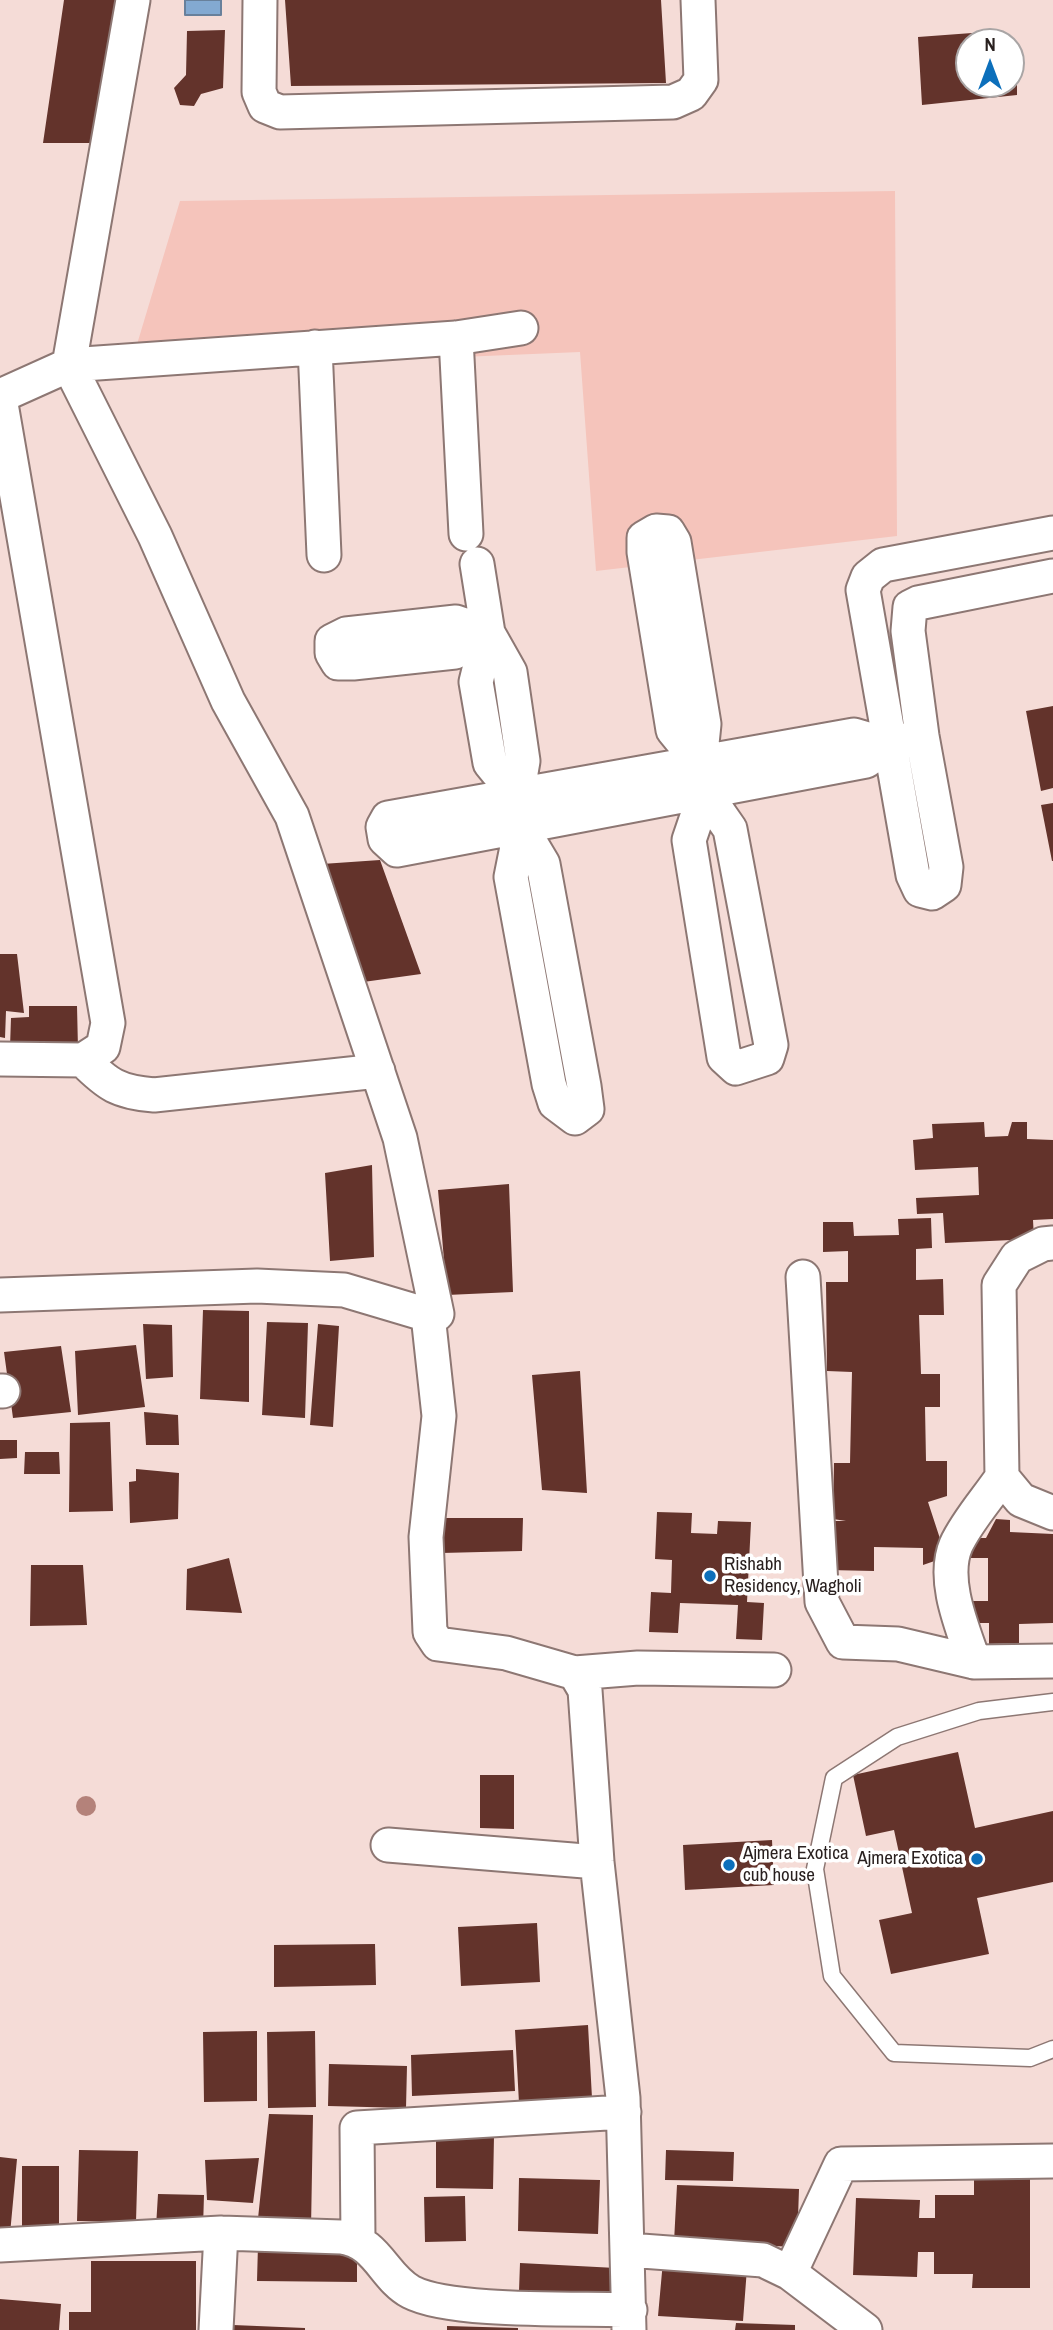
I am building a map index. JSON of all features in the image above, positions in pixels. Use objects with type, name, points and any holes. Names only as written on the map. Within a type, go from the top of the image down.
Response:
[{"type":"street","points":[[0,1295],[269,1287],[344,1290],[428,1315],[437,1314],[400,1138],[292,816],[228,701],[155,536],[69,365],[133,0]]},
{"type":"street","points":[[260,0],[259,92],[265,106],[280,112],[673,102],[691,94],[701,80],[698,0]]},
{"type":"street","points":[[0,1059],[83,1060],[103,1047],[108,1023],[0,397],[69,365],[456,338],[521,328]]},
{"type":"street","points":[[456,338],[471,549],[488,633],[475,682],[490,762],[519,812],[543,864],[584,1086],[587,1110],[576,1118],[555,1103],[547,1071],[511,877],[519,812]]},
{"type":"street","points":[[315,347],[324,555]]},
{"type":"street","points":[[703,778],[673,730],[644,552],[644,538],[656,531],[668,532],[674,542],[704,724],[703,778],[690,840],[724,1057],[736,1068],[767,1058],[771,1045],[730,829],[703,778]]},
{"type":"street","points":[[911,607],[908,631],[922,736],[946,867],[944,885],[932,893],[920,890],[913,875],[888,745],[863,590],[868,577],[883,565],[1053,533]]},
{"type":"street","points":[[911,607],[918,603],[1053,576]]},
{"type":"street","points":[[868,577],[911,607]]},
{"type":"street","points":[[519,812],[703,778],[866,761],[888,745],[922,736]]},
{"type":"street","points":[[83,1060],[107,1084],[128,1093],[154,1095],[378,1072]]},
{"type":"street","points":[[974,1662],[956,1608],[953,1574],[956,1546],[1002,1477],[999,1285],[1017,1257],[1043,1244],[1053,1243]]},
{"type":"street","points":[[803,1277],[822,1602],[843,1642],[898,1644],[974,1662],[1053,1661]]},
{"type":"street","points":[[428,1315],[439,1416],[426,1537],[430,1632],[438,1644],[506,1653],[575,1674],[638,1668],[774,1670]]},
{"type":"street","points":[[1002,1477],[1021,1500],[1053,1513]]},
{"type":"street","points":[[0,2245],[221,2232],[358,2239],[409,2291],[433,2299],[629,2320],[624,2112],[597,1862],[585,1690],[575,1674]]},
{"type":"street","points":[[388,1844],[597,1862]]},
{"type":"street","points":[[358,2239],[357,2128],[624,2112]]},
{"type":"street","points":[[790,2273],[841,2164],[1053,2161]]},
{"type":"street","points":[[216,2330],[221,2232]]},
{"type":"street","points":[[628,2250],[763,2260],[790,2273],[865,2330]]},
{"type":"lane","points":[[1053,1702],[979,1712],[897,1737],[834,1778],[815,1869],[832,1976],[894,2053],[1030,2059],[1053,2049]]},
{"type":"shaded area","points":[[895,191],[897,536],[596,571],[580,352],[129,371],[180,201]]},
{"type":"water","points":[[185,0],[221,0],[221,15],[185,15]]},
{"type":"building","points":[[64,0],[127,0],[98,143],[43,143]]},
{"type":"building","points":[[285,0],[661,0],[666,83],[291,86]]},
{"type":"building","points":[[225,30],[223,88],[201,94],[194,106],[180,105],[174,88],[186,75],[187,31]]},
{"type":"building","points":[[955,34],[955,98],[988,98],[922,105],[918,37]]},
{"type":"building","points":[[1053,706],[1053,788],[1041,791],[1026,711]]},
{"type":"building","points":[[1053,803],[1053,861],[1052,861],[1041,805]]},
{"type":"building","points":[[380,860],[421,974],[356,983],[322,864]]},
{"type":"building","points":[[0,954],[17,954],[24,1013],[6,1011],[5,1038],[0,1037]]},
{"type":"building","points":[[29,1006],[77,1006],[78,1049],[10,1047],[11,1018],[29,1017]]},
{"type":"building","points":[[984,1122],[985,1137],[1008,1136],[1012,1122],[1027,1122],[1027,1139],[1053,1140],[1053,1219],[1033,1220],[1034,1239],[945,1243],[943,1213],[917,1214],[916,1198],[979,1195],[978,1167],[915,1170],[913,1140],[933,1138],[932,1124]]},
{"type":"building","points":[[372,1165],[374,1257],[330,1261],[325,1173]]},
{"type":"building","points":[[509,1184],[513,1292],[447,1295],[438,1190]]},
{"type":"building","points":[[931,1218],[932,1248],[916,1249],[916,1280],[943,1279],[944,1315],[919,1315],[921,1374],[940,1374],[940,1407],[925,1407],[926,1461],[947,1461],[947,1496],[928,1502],[946,1557],[923,1565],[923,1548],[874,1547],[874,1571],[829,1570],[831,1521],[846,1521],[833,1519],[834,1463],[850,1463],[852,1372],[827,1371],[826,1282],[848,1282],[848,1251],[823,1252],[823,1222],[853,1222],[854,1236],[899,1235],[898,1219]]},
{"type":"building","points":[[203,1310],[249,1311],[249,1402],[200,1399]]},
{"type":"building","points":[[267,1322],[308,1323],[305,1418],[262,1415]]},
{"type":"building","points":[[143,1324],[172,1325],[173,1377],[146,1379]]},
{"type":"building","points":[[318,1324],[339,1326],[333,1427],[310,1425]]},
{"type":"building","points":[[136,1345],[145,1407],[78,1415],[75,1351]]},
{"type":"building","points":[[61,1346],[71,1412],[13,1418],[4,1352]]},
{"type":"building","points":[[580,1371],[587,1493],[542,1490],[532,1375]]},
{"type":"building","points":[[144,1412],[178,1415],[179,1445],[146,1445]]},
{"type":"building","points":[[110,1422],[113,1511],[69,1512],[70,1423]]},
{"type":"building","points":[[0,1440],[17,1440],[17,1458],[0,1459]]},
{"type":"building","points":[[25,1452],[59,1452],[60,1474],[24,1474]]},
{"type":"building","points":[[136,1469],[179,1473],[178,1519],[130,1523],[129,1482],[136,1481]]},
{"type":"building","name":"Rishabh Residency, Wagholi","points":[[657,1512],[692,1513],[691,1533],[717,1534],[718,1521],[751,1522],[747,1602],[764,1603],[762,1640],[736,1639],[738,1605],[680,1603],[678,1633],[649,1632],[651,1592],[671,1593],[672,1560],[655,1559]]},
{"type":"building","points":[[442,1518],[523,1518],[522,1551],[441,1553]]},
{"type":"building","points":[[996,1519],[1010,1520],[1010,1532],[1053,1534],[1053,1623],[1019,1624],[1019,1643],[989,1644],[989,1623],[970,1623],[970,1601],[988,1601],[988,1558],[970,1558],[970,1538],[986,1538]]},
{"type":"building","points":[[229,1558],[242,1613],[186,1610],[187,1569]]},
{"type":"building","points":[[31,1565],[83,1565],[87,1625],[30,1626]]},
{"type":"building","name":"Ajmera Exotica","points":[[958,1752],[975,1828],[1053,1811],[1053,1882],[977,1898],[989,1954],[891,1974],[879,1920],[912,1913],[894,1830],[866,1836],[853,1775]]},
{"type":"building","points":[[480,1775],[514,1775],[514,1829],[480,1828]]},
{"type":"building","name":"Ajmera Exotica cub house","points":[[772,1840],[774,1885],[685,1890],[683,1845]]},
{"type":"building","points":[[537,1923],[540,1982],[461,1986],[458,1927]]},
{"type":"building","points":[[375,1944],[376,1985],[274,1987],[274,1945]]},
{"type":"building","points":[[588,2025],[592,2098],[519,2103],[515,2030]]},
{"type":"building","points":[[257,2031],[257,2101],[204,2102],[203,2032]]},
{"type":"building","points":[[315,2031],[316,2107],[268,2108],[267,2032]]},
{"type":"building","points":[[513,2050],[515,2091],[412,2096],[411,2055]]},
{"type":"building","points":[[329,2064],[407,2066],[406,2108],[328,2106]]},
{"type":"building","points":[[269,2114],[313,2115],[311,2228],[257,2228]]},
{"type":"building","points":[[436,2135],[494,2136],[493,2189],[436,2188]]},
{"type":"building","points":[[79,2150],[138,2151],[136,2222],[77,2221]]},
{"type":"building","points":[[666,2150],[734,2152],[733,2181],[665,2180]]},
{"type":"building","points":[[0,2157],[17,2159],[10,2234],[0,2234]]},
{"type":"building","points":[[259,2158],[253,2203],[207,2200],[205,2160]]},
{"type":"building","points":[[22,2166],[59,2166],[59,2233],[22,2233]]},
{"type":"building","points":[[519,2178],[600,2180],[598,2234],[518,2231]]},
{"type":"building","points":[[974,2179],[1030,2179],[1030,2288],[972,2288],[973,2274],[934,2274],[934,2252],[918,2252],[917,2277],[853,2275],[856,2198],[920,2200],[919,2218],[935,2218],[935,2195],[974,2195]]},
{"type":"building","points":[[677,2185],[799,2189],[797,2247],[674,2242]]},
{"type":"building","points":[[158,2194],[204,2195],[203,2228],[156,2227]]},
{"type":"building","points":[[465,2196],[466,2241],[425,2242],[424,2197]]},
{"type":"building","points":[[258,2245],[357,2247],[357,2282],[257,2281]]},
{"type":"building","points":[[91,2261],[196,2261],[196,2330],[69,2330],[69,2312],[91,2312]]},
{"type":"building","points":[[663,2261],[747,2268],[743,2321],[658,2316]]},
{"type":"building","points":[[520,2263],[616,2268],[615,2296],[519,2291]]},
{"type":"building","points":[[0,2299],[61,2304],[59,2330],[0,2330]]},
{"type":"building","points":[[736,2323],[795,2325],[795,2330],[735,2330]]},
{"type":"building","points":[[233,2325],[305,2328],[305,2330],[233,2330]]},
{"type":"building","points":[[447,2326],[518,2328],[518,2330],[447,2330]]},
{"type":"place","name":"Rishabh Residency, Wagholi","points":[[710,1576]]},
{"type":"place","name":"Ajmera Exotica","points":[[977,1859]]},
{"type":"place","name":"Ajmera Exotica cub house","points":[[729,1865]]}]
